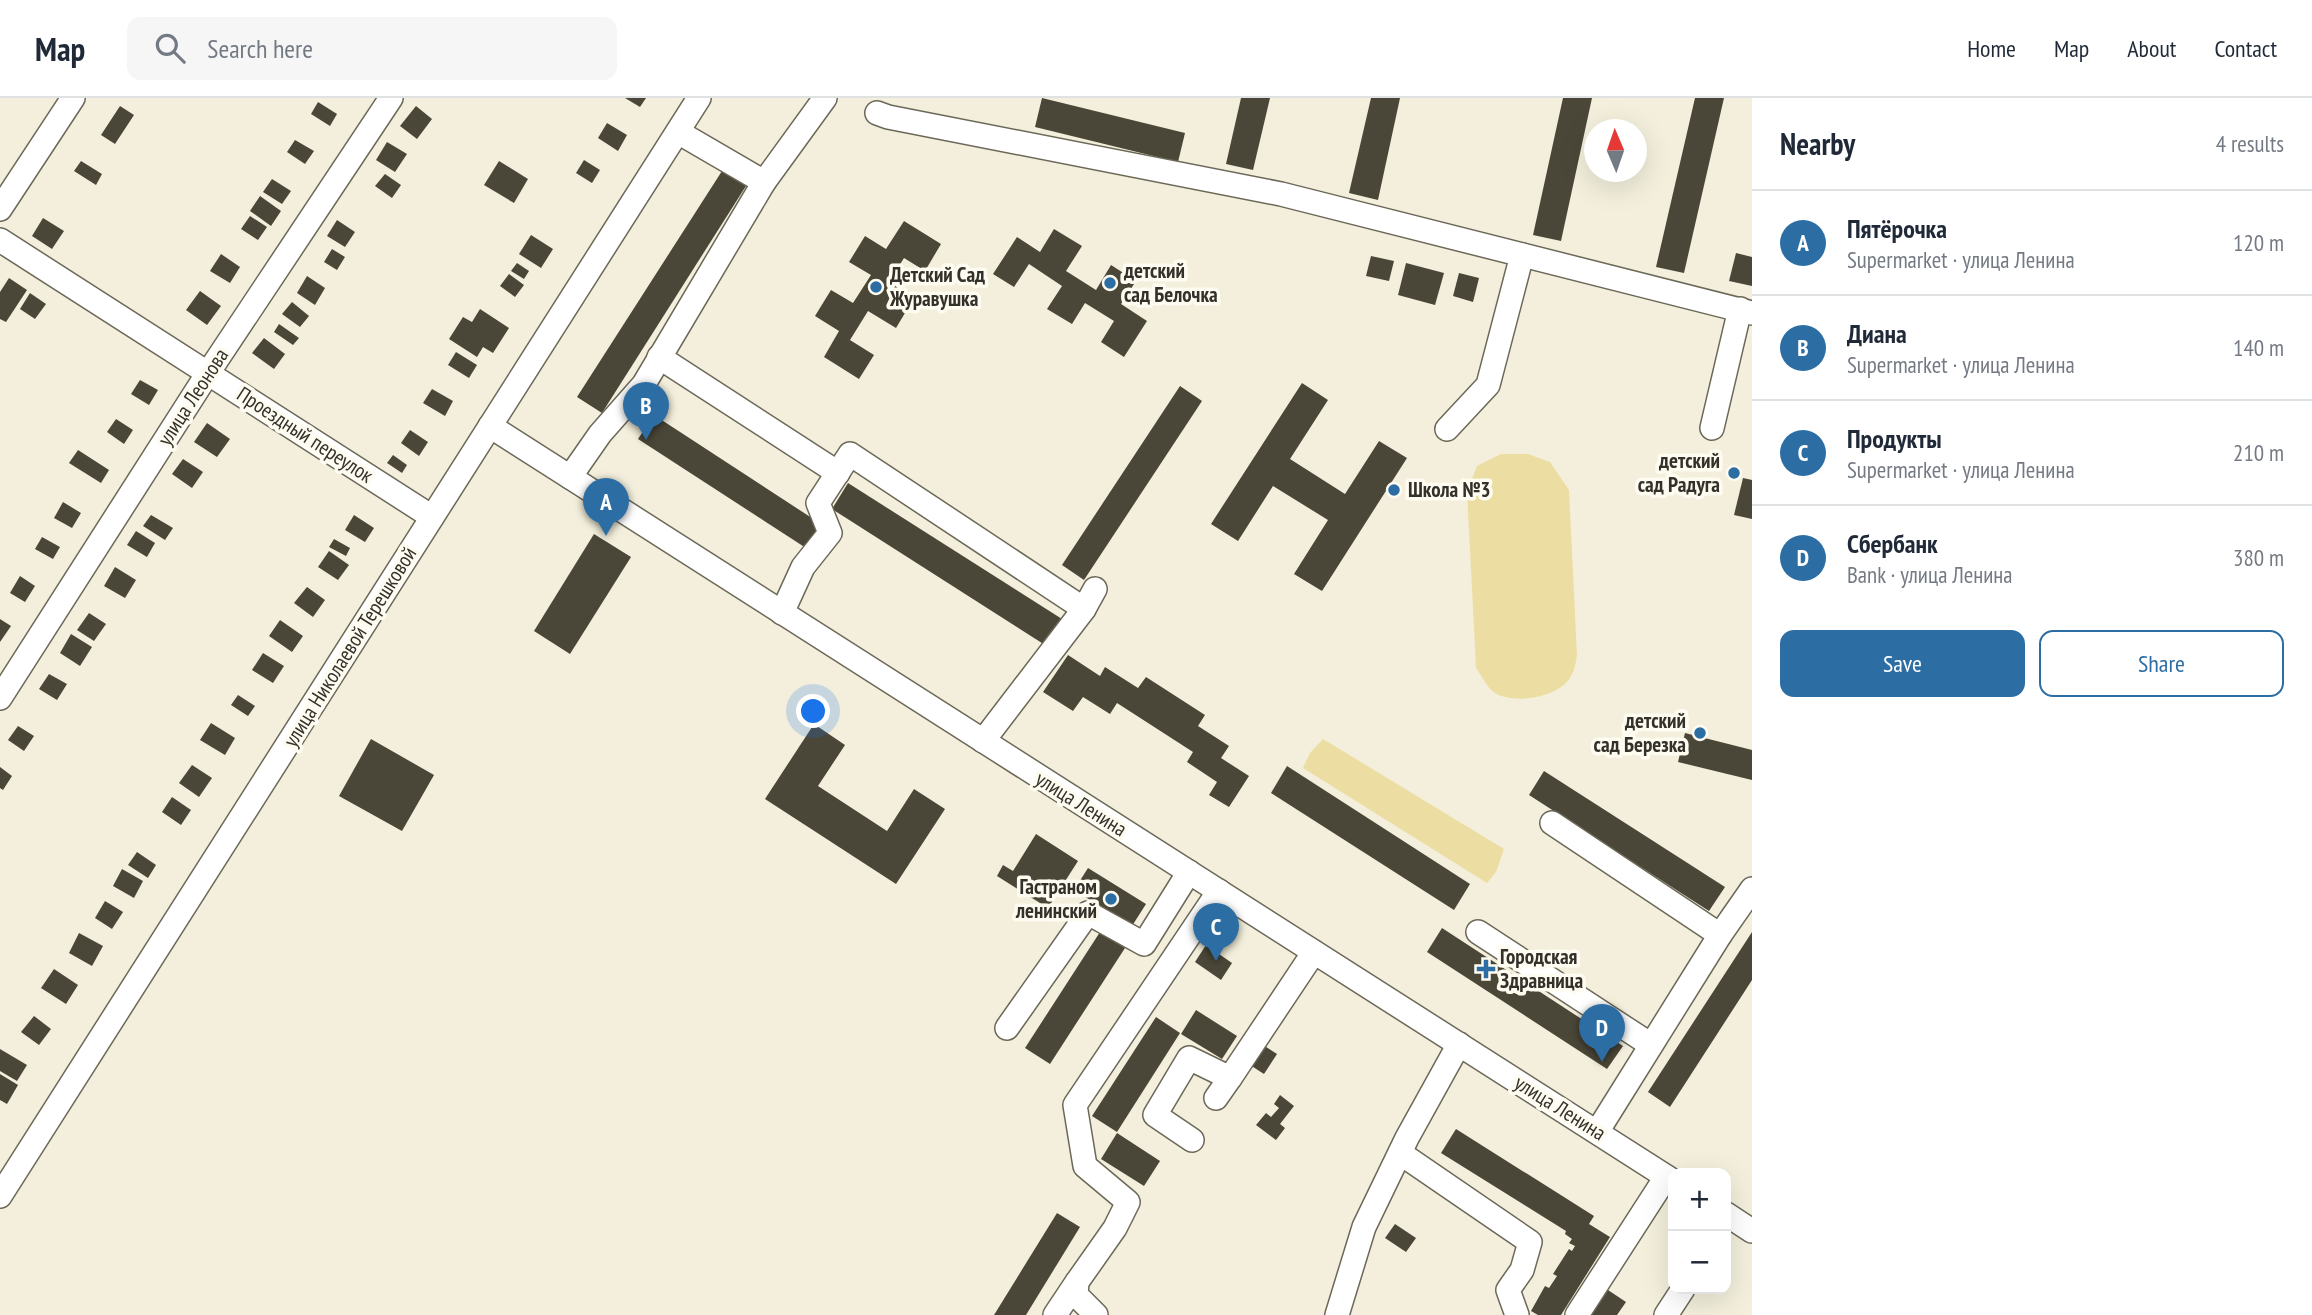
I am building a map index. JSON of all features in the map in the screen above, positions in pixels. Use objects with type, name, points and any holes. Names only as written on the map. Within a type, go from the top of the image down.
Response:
[{"type":"street","points":[[0,209],[73,98]]},
{"type":"street","name":"улица Леонова","points":[[0,698],[208,373],[391,98]]},
{"type":"street","name":"улица Николаевой Терешковой","points":[[0,1196],[699,98]]},
{"type":"street","points":[[570,477],[600,434],[644,384],[764,182],[825,98]]},
{"type":"street","points":[[877,113],[1281,194],[1746,311],[1712,428]]},
{"type":"street","points":[[678,132],[764,182]]},
{"type":"street","name":"Проездный переулок","points":[[0,240],[432,517]]},
{"type":"street","points":[[1447,429],[1488,385],[1522,255]]},
{"type":"street","points":[[659,357],[838,473]]},
{"type":"street","name":"улица Ленина","points":[[490,426],[1668,1178]]},
{"type":"street","points":[[782,613],[803,567],[830,533],[818,503],[850,454],[1084,609]]},
{"type":"street","points":[[983,741],[1084,609],[1096,589]]},
{"type":"street","points":[[1552,823],[1720,935]]},
{"type":"street","points":[[1007,1028],[1088,913],[1144,943],[1189,872]]},
{"type":"street","points":[[1597,1132],[1720,935],[1752,889]]},
{"type":"street","points":[[1055,1315],[1115,1228],[1128,1202],[1085,1166],[1075,1105],[1219,891]]},
{"type":"street","points":[[1478,932],[1651,1045]]},
{"type":"street","points":[[1216,1098],[1314,952]]},
{"type":"street","points":[[1337,1315],[1364,1227],[1400,1153],[1459,1044]]},
{"type":"street","points":[[1192,1140],[1155,1115],[1189,1058],[1230,1078]]},
{"type":"street","points":[[1400,1153],[1530,1242],[1522,1270],[1508,1290],[1517,1315]]},
{"type":"street","points":[[1577,1315],[1668,1182]]},
{"type":"street","points":[[1731,1219],[1752,1231]]},
{"type":"street","points":[[1077,1282],[1076,1295],[1096,1315]]},
{"type":"street","points":[[1666,1315],[1680,1294]]},
{"type":"shaded area","points":[[1501,454],[1528,454],[1550,462],[1569,490],[1576,660],[1572,674],[1557,690],[1522,699],[1500,696],[1492,691],[1476,668],[1467,491],[1477,466]]},
{"type":"shaded area","points":[[1323,739],[1504,849],[1496,872],[1487,883],[1303,768],[1310,753]]},
{"type":"building","points":[[625,98],[646,98],[640,107]]},
{"type":"building","points":[[1042,98],[1185,133],[1178,162],[1035,127]]},
{"type":"building","points":[[1241,98],[1270,98],[1253,170],[1226,164]]},
{"type":"building","points":[[1371,98],[1400,98],[1378,200],[1349,193]]},
{"type":"building","points":[[1563,98],[1592,98],[1587,119],[1584,119],[1584,135],[1561,241],[1533,235]]},
{"type":"building","points":[[1695,98],[1724,98],[1684,273],[1656,267]]},
{"type":"building","points":[[318,102],[337,114],[330,126],[311,114]]},
{"type":"building","points":[[120,106],[134,115],[115,144],[101,135]]},
{"type":"building","points":[[416,106],[432,119],[417,139],[400,126]]},
{"type":"building","points":[[607,123],[627,135],[618,151],[598,138]]},
{"type":"building","points":[[295,140],[314,151],[305,164],[287,152]]},
{"type":"building","points":[[387,142],[407,154],[395,172],[376,160]]},
{"type":"building","points":[[584,160],[600,170],[592,183],[576,173]]},
{"type":"building","points":[[81,161],[102,174],[96,185],[74,171]]},
{"type":"building","points":[[499,161],[528,179],[514,203],[484,185]]},
{"type":"building","points":[[722,171],[746,186],[602,413],[577,397]]},
{"type":"building","points":[[385,174],[401,185],[392,198],[375,186]]},
{"type":"building","points":[[272,179],[291,191],[282,204],[263,192]]},
{"type":"building","points":[[260,196],[281,211],[271,226],[250,211]]},
{"type":"building","points":[[250,216],[267,227],[258,240],[241,229]]},
{"type":"building","points":[[43,218],[64,231],[52,249],[32,236]]},
{"type":"building","points":[[337,220],[355,232],[345,247],[327,236]]},
{"type":"building","points":[[904,221],[941,244],[925,271],[904,258],[889,282],[914,298],[896,328],[868,311],[850,340],[874,355],[859,379],[824,357],[839,331],[815,316],[831,290],[853,303],[871,275],[849,262],[865,236],[886,249]]},
{"type":"building","points":[[1054,229],[1082,246],[1066,271],[1096,290],[1111,265],[1136,281],[1121,304],[1147,321],[1124,357],[1101,342],[1114,321],[1085,303],[1072,324],[1047,309],[1062,286],[1029,264],[1014,287],[993,274],[1017,237],[1040,252]]},
{"type":"building","points":[[531,235],[553,249],[541,268],[519,254]]},
{"type":"building","points":[[332,249],[345,257],[337,270],[324,262]]},
{"type":"building","points":[[1736,253],[1752,257],[1752,286],[1729,281]]},
{"type":"building","points":[[221,254],[240,267],[230,283],[210,271]]},
{"type":"building","points":[[1371,256],[1394,261],[1389,281],[1366,276]]},
{"type":"building","points":[[517,263],[529,271],[524,279],[511,271]]},
{"type":"building","points":[[1406,263],[1444,273],[1435,305],[1398,295]]},
{"type":"building","points":[[1459,273],[1479,278],[1473,302],[1453,296]]},
{"type":"building","points":[[509,274],[524,285],[515,297],[500,286]]},
{"type":"building","points":[[307,276],[325,288],[315,305],[297,293]]},
{"type":"building","points":[[9,278],[27,290],[6,322],[0,319],[0,292]]},
{"type":"building","points":[[200,291],[221,306],[207,325],[186,310]]},
{"type":"building","points":[[30,293],[46,304],[35,319],[20,309]]},
{"type":"building","points":[[292,302],[309,316],[300,327],[282,314]]},
{"type":"building","points":[[480,309],[509,328],[493,353],[483,347],[477,357],[449,339],[463,317],[472,322]]},
{"type":"building","points":[[279,324],[299,338],[293,345],[274,332]]},
{"type":"building","points":[[264,338],[285,354],[274,369],[252,353]]},
{"type":"building","points":[[456,352],[477,365],[469,378],[448,365]]},
{"type":"building","points":[[140,380],[158,390],[149,405],[131,394]]},
{"type":"building","points":[[1302,383],[1328,400],[1290,459],[1345,494],[1379,441],[1407,458],[1322,591],[1294,574],[1328,520],[1273,486],[1238,541],[1211,524]]},
{"type":"building","points":[[1180,386],[1202,401],[1084,580],[1062,565]]},
{"type":"building","points":[[432,389],[453,401],[445,416],[423,403]]},
{"type":"building","points":[[654,415],[821,524],[806,548],[638,439]]},
{"type":"building","points":[[116,419],[133,430],[124,444],[107,432]]},
{"type":"building","points":[[207,423],[230,439],[217,457],[194,442]]},
{"type":"building","points":[[410,430],[428,442],[419,456],[401,443]]},
{"type":"building","points":[[78,450],[109,470],[101,483],[69,463]]},
{"type":"building","points":[[393,455],[407,465],[402,473],[387,463]]},
{"type":"building","points":[[183,459],[203,472],[192,488],[172,474]]},
{"type":"building","points":[[1743,478],[1752,480],[1752,519],[1734,515]]},
{"type":"building","points":[[848,483],[1062,619],[1045,645],[832,509]]},
{"type":"building","points":[[63,502],[81,513],[72,528],[54,518]]},
{"type":"building","points":[[151,515],[173,528],[165,540],[143,526]]},
{"type":"building","points":[[354,515],[374,528],[365,542],[345,530]]},
{"type":"building","points":[[136,531],[155,543],[147,557],[127,545]]},
{"type":"building","points":[[594,534],[631,557],[570,654],[534,631]]},
{"type":"building","points":[[42,537],[60,547],[53,559],[35,549]]},
{"type":"building","points":[[334,539],[350,548],[346,556],[329,547]]},
{"type":"building","points":[[329,551],[349,565],[338,580],[318,567]]},
{"type":"building","points":[[115,567],[136,580],[125,598],[104,586]]},
{"type":"building","points":[[20,576],[35,586],[25,602],[10,593]]},
{"type":"building","points":[[307,587],[325,600],[313,617],[294,603]]},
{"type":"building","points":[[89,613],[106,624],[94,641],[77,630]]},
{"type":"building","points":[[0,619],[11,626],[0,642]]},
{"type":"building","points":[[280,620],[303,636],[292,652],[269,636]]},
{"type":"building","points":[[71,634],[92,647],[80,666],[60,653]]},
{"type":"building","points":[[263,653],[284,666],[273,683],[252,670]]},
{"type":"building","points":[[1068,655],[1100,676],[1105,667],[1138,688],[1146,677],[1205,715],[1198,726],[1229,746],[1221,758],[1249,776],[1229,807],[1209,795],[1217,782],[1187,762],[1193,752],[1117,703],[1110,714],[1083,697],[1073,711],[1043,692]]},
{"type":"building","points":[[49,674],[67,684],[57,700],[39,689]]},
{"type":"building","points":[[238,695],[255,706],[248,716],[231,705]]},
{"type":"building","points":[[211,723],[235,738],[225,755],[200,740]]},
{"type":"building","points":[[814,724],[845,745],[818,786],[887,831],[914,789],[945,809],[896,884],[765,799]]},
{"type":"building","points":[[18,726],[34,736],[24,751],[8,740]]},
{"type":"building","points":[[1685,733],[1752,750],[1752,780],[1678,762]]},
{"type":"building","points":[[371,739],[434,775],[402,831],[339,796]]},
{"type":"building","points":[[192,765],[212,778],[199,797],[179,783]]},
{"type":"building","points":[[1287,766],[1470,884],[1454,910],[1271,793]]},
{"type":"building","points":[[0,767],[12,776],[3,790],[0,788]]},
{"type":"building","points":[[1544,771],[1725,887],[1709,911],[1529,795]]},
{"type":"building","points":[[172,797],[191,810],[181,825],[162,812]]},
{"type":"building","points":[[1036,834],[1078,861],[1048,908],[997,876],[1003,865],[1013,871]]},
{"type":"building","points":[[137,852],[156,865],[148,878],[128,865]]},
{"type":"building","points":[[1088,868],[1146,904],[1132,926],[1074,890]]},
{"type":"building","points":[[122,869],[143,881],[134,898],[113,886]]},
{"type":"building","points":[[105,901],[123,912],[112,929],[95,918]]},
{"type":"building","points":[[1442,928],[1623,1046],[1607,1069],[1427,952]]},
{"type":"building","points":[[1100,932],[1125,948],[1050,1064],[1025,1048]]},
{"type":"building","points":[[1752,932],[1752,980],[1670,1107],[1648,1092]]},
{"type":"building","points":[[79,933],[103,946],[92,966],[69,953]]},
{"type":"building","points":[[1206,945],[1232,963],[1221,980],[1195,962]]},
{"type":"building","points":[[54,969],[78,985],[66,1004],[41,988]]},
{"type":"building","points":[[1196,1010],[1237,1036],[1222,1059],[1181,1034]]},
{"type":"building","points":[[34,1016],[51,1029],[39,1045],[21,1032]]},
{"type":"building","points":[[1156,1017],[1180,1033],[1117,1132],[1092,1116]]},
{"type":"building","points":[[1263,1045],[1277,1054],[1264,1074],[1250,1065]]},
{"type":"building","points":[[0,1049],[27,1065],[17,1081],[0,1071]]},
{"type":"building","points":[[0,1074],[18,1085],[7,1104],[0,1100]]},
{"type":"building","points":[[1280,1095],[1294,1106],[1280,1124],[1285,1128],[1276,1140],[1256,1125],[1266,1113],[1271,1117],[1279,1108],[1274,1104]]},
{"type":"building","points":[[1456,1129],[1594,1216],[1589,1224],[1610,1237],[1561,1315],[1538,1315],[1531,1311],[1545,1286],[1549,1288],[1557,1276],[1553,1274],[1569,1249],[1572,1251],[1575,1246],[1569,1243],[1572,1239],[1565,1234],[1566,1231],[1441,1153]]},
{"type":"building","points":[[1117,1133],[1160,1161],[1144,1186],[1101,1159]]},
{"type":"building","points":[[1057,1213],[1080,1227],[1026,1315],[994,1315]]},
{"type":"building","points":[[1395,1224],[1416,1238],[1406,1252],[1385,1238]]},
{"type":"building","points":[[1608,1290],[1626,1302],[1617,1315],[1591,1315]]},
{"type":"place","name":"детский сад Белочка","points":[[1110,283]]},
{"type":"place","name":"Детский Сад Журавушка","points":[[876,287]]},
{"type":"place","name":"Диана","points":[[646,440]]},
{"type":"place","name":"детский сад Радуга","points":[[1734,473]]},
{"type":"place","name":"Школа №3","points":[[1394,490]]},
{"type":"place","name":"Пятёрочка","points":[[606,536]]},
{"type":"place","name":"детский сад Березка","points":[[1700,733]]},
{"type":"place","name":"Гастраном ленинский","points":[[1111,899]]},
{"type":"place","name":"Продукты","points":[[1216,961]]},
{"type":"place","name":"Городская Здравница","points":[[1486,969]]},
{"type":"place","name":"Сбербанк","points":[[1602,1062]]}]
